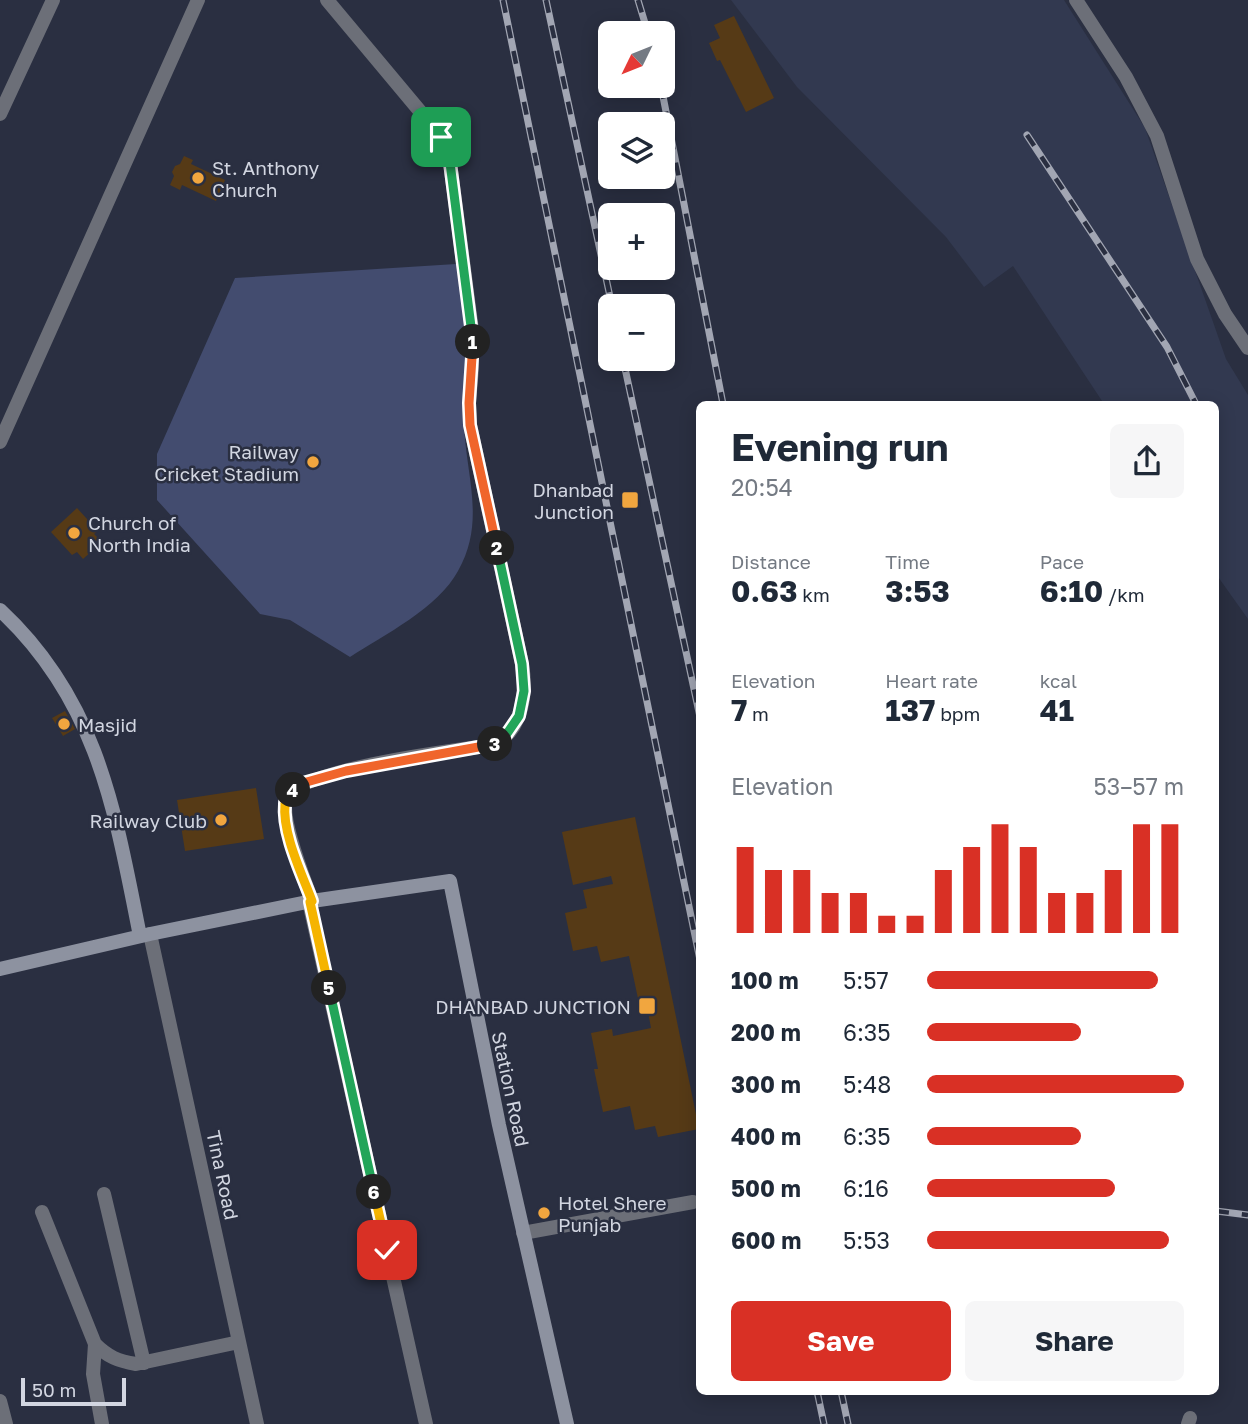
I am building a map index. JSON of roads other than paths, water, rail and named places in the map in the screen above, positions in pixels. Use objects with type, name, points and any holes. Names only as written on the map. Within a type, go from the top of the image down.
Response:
[{"type":"street","points":[[0,114],[53,0]]},
{"type":"street","points":[[0,442],[198,0]]},
{"type":"street","points":[[327,0],[434,128],[449,155],[472,330],[470,425],[522,664],[524,691],[522,708],[514,724],[504,738],[493,745],[398,760],[303,783],[287,797],[285,804],[288,831],[311,902],[426,1424]]},
{"type":"street","points":[[1076,0],[1126,77],[1157,136],[1197,259],[1225,314],[1248,348]]},
{"type":"street","points":[[0,610],[57,675],[77,710],[109,796],[145,935]]},
{"type":"street","name":"Station Road","points":[[0,969],[145,935],[311,902],[450,881],[484,1054],[567,1424]]},
{"type":"street","name":"Tina Road","points":[[145,935],[257,1424]]},
{"type":"street","points":[[104,1195],[144,1363]]},
{"type":"street","points":[[523,1233],[693,1202]]},
{"type":"street","points":[[42,1212],[96,1344],[106,1356],[120,1362],[144,1363],[239,1342]]},
{"type":"street","points":[[96,1344],[93,1374],[102,1424]]},
{"type":"street","points":[[0,1401],[6,1424]]},
{"type":"railway","points":[[503,0],[696,941]]},
{"type":"railway","points":[[546,0],[609,294]]},
{"type":"railway","points":[[638,0],[644,21]]},
{"type":"railway","points":[[663,98],[722,401]]},
{"type":"railway","points":[[1027,135],[1167,347],[1194,401]]},
{"type":"railway","points":[[626,371],[696,698]]},
{"type":"railway","points":[[1219,1211],[1248,1215]]},
{"type":"railway","points":[[818,1395],[824,1424]]},
{"type":"railway","points":[[842,1395],[848,1424]]},
{"type":"place","name":"St. Anthony Church","points":[[198,178]]},
{"type":"place","name":"Railway Cricket Stadium","points":[[313,462]]},
{"type":"place","name":"Dhanbad Junction","points":[[630,500]]},
{"type":"place","name":"Church of North India","points":[[74,533]]},
{"type":"place","name":"Masjid","points":[[64,724]]},
{"type":"place","name":"Railway Club","points":[[221,820]]},
{"type":"place","name":"DHANBAD JUNCTION","points":[[647,1006]]},
{"type":"place","name":"Hotel Shere Punjab","points":[[544,1213]]}]
